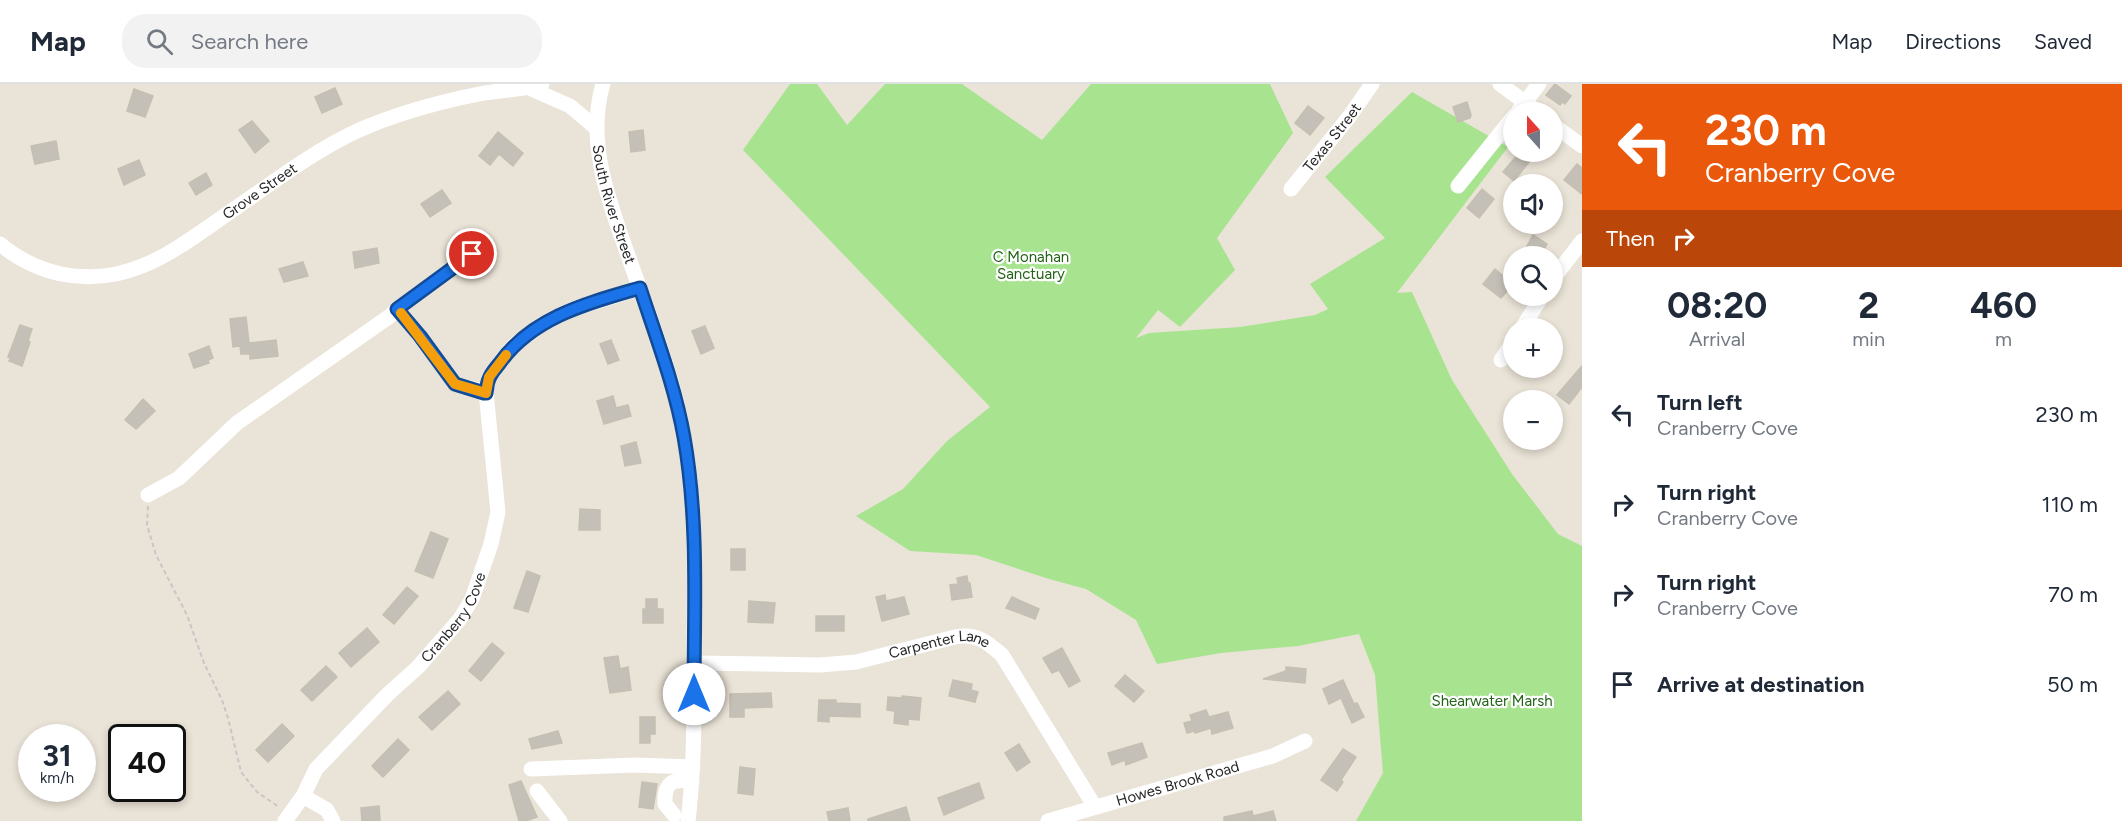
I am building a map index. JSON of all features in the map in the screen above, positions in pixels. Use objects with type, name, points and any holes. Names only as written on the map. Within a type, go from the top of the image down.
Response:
[{"type":"street","name":"South River Street","points":[[603,84],[597,103],[595,127],[598,156],[676,399],[689,469],[693,533],[694,663],[693,774],[688,820]]},
{"type":"street","name":"Texas Street","points":[[1291,189],[1349,117],[1372,84]]},
{"type":"street","points":[[1500,84],[1516,102]]},
{"type":"street","points":[[1525,102],[1539,84]]},
{"type":"street","name":"Grove Street","points":[[5,248],[28,264],[71,276],[92,278],[129,272],[177,249],[288,171],[358,131],[452,100],[536,86],[570,106],[595,127]]},
{"type":"street","points":[[1458,186],[1503,130]]},
{"type":"street","points":[[1563,132],[1582,146]]},
{"type":"street","points":[[1563,266],[1582,241]]},
{"type":"street","points":[[0,265],[5,248]]},
{"type":"street","points":[[148,495],[179,478],[237,423],[390,316],[472,254]]},
{"type":"street","name":"Cranberry Cove","points":[[287,818],[303,796],[316,769],[387,695],[418,667],[460,619],[472,599],[491,544],[498,512],[486,393],[489,377],[514,345],[544,323],[573,309],[640,288]]},
{"type":"street","points":[[397,309],[455,384],[486,393]]},
{"type":"street","points":[[1500,360],[1503,356]]},
{"type":"street","name":"Carpenter Lane","points":[[694,663],[820,665],[856,662],[955,637],[968,635],[978,637],[988,642],[1002,655],[1095,807]]},
{"type":"street","name":"Howes Brook Road","points":[[1048,821],[1273,756],[1305,741]]},
{"type":"street","points":[[531,769],[635,765],[693,774]]},
{"type":"street","points":[[688,820],[674,815],[665,804],[667,788],[671,782],[693,774]]},
{"type":"street","points":[[537,791],[560,821]]},
{"type":"street","points":[[303,796],[327,810],[333,821]]},
{"type":"street","points":[[658,821],[674,815]]},
{"type":"path","points":[[148,495],[147,525],[156,555],[187,615],[204,663],[222,700],[241,772],[257,792],[287,818]]},
{"type":"green space","points":[[790,84],[817,84],[847,125],[885,84],[962,84],[1042,140],[1091,84],[1270,84],[1293,133],[1217,238],[1235,270],[1180,327],[1158,310],[1136,338],[1149,333],[1240,327],[1315,315],[1328,309],[1310,284],[1385,238],[1325,177],[1412,92],[1503,144],[1503,154],[1397,293],[1412,292],[1452,380],[1512,474],[1558,534],[1582,546],[1582,821],[1356,821],[1383,773],[1375,675],[1359,634],[1298,646],[1221,653],[1157,664],[1136,620],[1086,589],[976,555],[910,551],[856,516],[903,489],[947,441],[990,407],[743,150]]},
{"type":"building","points":[[1555,84],[1571,96],[1565,104],[1556,102],[1546,95]]},
{"type":"building","points":[[335,88],[342,104],[322,113],[315,97]]},
{"type":"building","points":[[134,89],[153,96],[145,117],[127,111]]},
{"type":"building","points":[[1467,102],[1470,118],[1458,122],[1453,107]]},
{"type":"building","points":[[1308,106],[1324,118],[1310,135],[1295,123]]},
{"type":"building","points":[[252,121],[269,141],[255,153],[239,130]]},
{"type":"building","points":[[643,130],[645,150],[631,152],[629,132]]},
{"type":"building","points":[[498,132],[523,153],[513,166],[499,154],[490,165],[479,156]]},
{"type":"building","points":[[56,141],[59,159],[35,164],[31,146]]},
{"type":"building","points":[[139,160],[145,175],[124,185],[118,169]]},
{"type":"building","points":[[1512,162],[1529,162],[1520,174],[1503,172]]},
{"type":"building","points":[[1577,164],[1582,168],[1582,194],[1564,180]]},
{"type":"building","points":[[206,173],[212,185],[196,195],[189,183]]},
{"type":"building","points":[[1482,189],[1494,199],[1479,218],[1467,208]]},
{"type":"building","points":[[442,190],[451,203],[430,217],[421,204]]},
{"type":"building","points":[[1533,235],[1547,244],[1546,246],[1527,246]]},
{"type":"building","points":[[377,248],[379,263],[355,268],[353,252]]},
{"type":"building","points":[[303,262],[308,276],[284,282],[279,269]]},
{"type":"building","points":[[1495,269],[1503,276],[1503,296],[1501,298],[1483,284]]},
{"type":"building","points":[[246,317],[249,343],[276,340],[278,356],[250,359],[250,354],[241,354],[240,346],[233,347],[230,319]]},
{"type":"building","points":[[20,325],[32,329],[22,366],[9,361],[11,358],[8,357]]},
{"type":"building","points":[[705,326],[714,348],[701,354],[692,331]]},
{"type":"building","points":[[611,340],[619,360],[608,364],[600,344]]},
{"type":"building","points":[[209,346],[213,358],[208,360],[209,363],[194,368],[189,354]]},
{"type":"building","points":[[1582,366],[1582,387],[1569,404],[1563,400],[1561,390]]},
{"type":"building","points":[[613,396],[616,408],[628,405],[631,416],[604,424],[597,401]]},
{"type":"building","points":[[143,399],[155,411],[136,429],[125,420]]},
{"type":"building","points":[[636,442],[641,463],[625,466],[621,446]]},
{"type":"building","points":[[580,509],[600,510],[600,530],[579,530]]},
{"type":"building","points":[[431,532],[448,539],[433,578],[415,571]]},
{"type":"building","points":[[731,549],[745,549],[745,570],[731,570]]},
{"type":"building","points":[[527,571],[540,576],[528,612],[514,608]]},
{"type":"building","points":[[967,576],[972,597],[952,600],[950,585],[958,584],[957,578]]},
{"type":"building","points":[[407,587],[418,596],[394,624],[383,615]]},
{"type":"building","points":[[885,595],[886,601],[904,597],[909,614],[882,621],[876,597]]},
{"type":"building","points":[[1012,597],[1039,609],[1035,619],[1006,608]]},
{"type":"building","points":[[646,599],[657,599],[657,609],[663,609],[663,623],[643,623]]},
{"type":"building","points":[[749,601],[775,603],[773,623],[748,622]]},
{"type":"building","points":[[816,616],[844,616],[844,631],[816,631]]},
{"type":"building","points":[[367,628],[379,642],[351,667],[339,653]]},
{"type":"building","points":[[492,643],[504,653],[481,681],[469,671]]},
{"type":"building","points":[[1062,648],[1080,681],[1069,687],[1059,670],[1052,673],[1043,658]]},
{"type":"building","points":[[618,656],[620,669],[628,667],[631,690],[610,693],[604,658]]},
{"type":"building","points":[[326,666],[337,677],[312,701],[301,690]]},
{"type":"building","points":[[1286,667],[1306,669],[1305,683],[1263,679],[1286,671]]},
{"type":"building","points":[[1125,675],[1144,691],[1134,702],[1115,686]]},
{"type":"building","points":[[953,680],[972,684],[971,690],[978,692],[975,702],[949,696]]},
{"type":"building","points":[[1343,680],[1354,704],[1357,703],[1364,717],[1352,723],[1341,698],[1329,704],[1323,689]]},
{"type":"building","points":[[448,691],[460,704],[432,730],[419,717]]},
{"type":"building","points":[[771,693],[772,707],[744,708],[744,717],[730,717],[730,694]]},
{"type":"building","points":[[902,696],[921,698],[919,720],[908,719],[908,725],[894,723],[895,711],[887,710],[888,697],[902,698]]},
{"type":"building","points":[[819,700],[860,704],[860,717],[829,716],[829,722],[818,721]]},
{"type":"building","points":[[1206,710],[1209,717],[1228,712],[1233,728],[1212,734],[1211,728],[1187,733],[1184,723],[1192,721],[1190,715]]},
{"type":"building","points":[[640,717],[655,717],[655,734],[650,734],[650,743],[640,743]]},
{"type":"building","points":[[282,724],[294,736],[268,762],[256,750]]},
{"type":"building","points":[[558,731],[562,743],[532,749],[529,739]]},
{"type":"building","points":[[398,739],[409,750],[383,777],[372,766]]},
{"type":"building","points":[[1142,743],[1147,757],[1126,765],[1125,760],[1112,765],[1108,753]]},
{"type":"building","points":[[1019,744],[1030,762],[1017,771],[1005,753]]},
{"type":"building","points":[[1343,749],[1356,757],[1341,780],[1343,782],[1337,791],[1321,780]]},
{"type":"building","points":[[740,767],[755,769],[753,795],[738,793]]},
{"type":"building","points":[[521,781],[537,817],[526,821],[519,821],[509,785]]},
{"type":"building","points":[[642,782],[657,784],[653,809],[639,807]]},
{"type":"building","points":[[979,783],[984,798],[944,815],[938,798]]},
{"type":"building","points":[[379,806],[380,821],[362,821],[361,808]]},
{"type":"building","points":[[906,807],[910,821],[868,821],[868,819]]},
{"type":"building","points":[[848,808],[850,821],[829,821],[827,812]]},
{"type":"building","points":[[1252,811],[1253,816],[1273,811],[1276,821],[1224,821],[1224,817]]},
{"type":"slow traffic","points":[[401,313],[455,384],[486,393],[489,377],[506,355]]},
{"type":"route","points":[[472,254],[397,309],[455,384],[484,393],[486,393],[489,377],[514,345],[544,323],[597,300],[640,288],[676,399],[689,469],[693,533],[694,694]]},
{"type":"park label","name":"C Monahan Sanctuary","points":[[1031,266]]},
{"type":"park label","name":"Shearwater Marsh","points":[[1492,701]]}]
